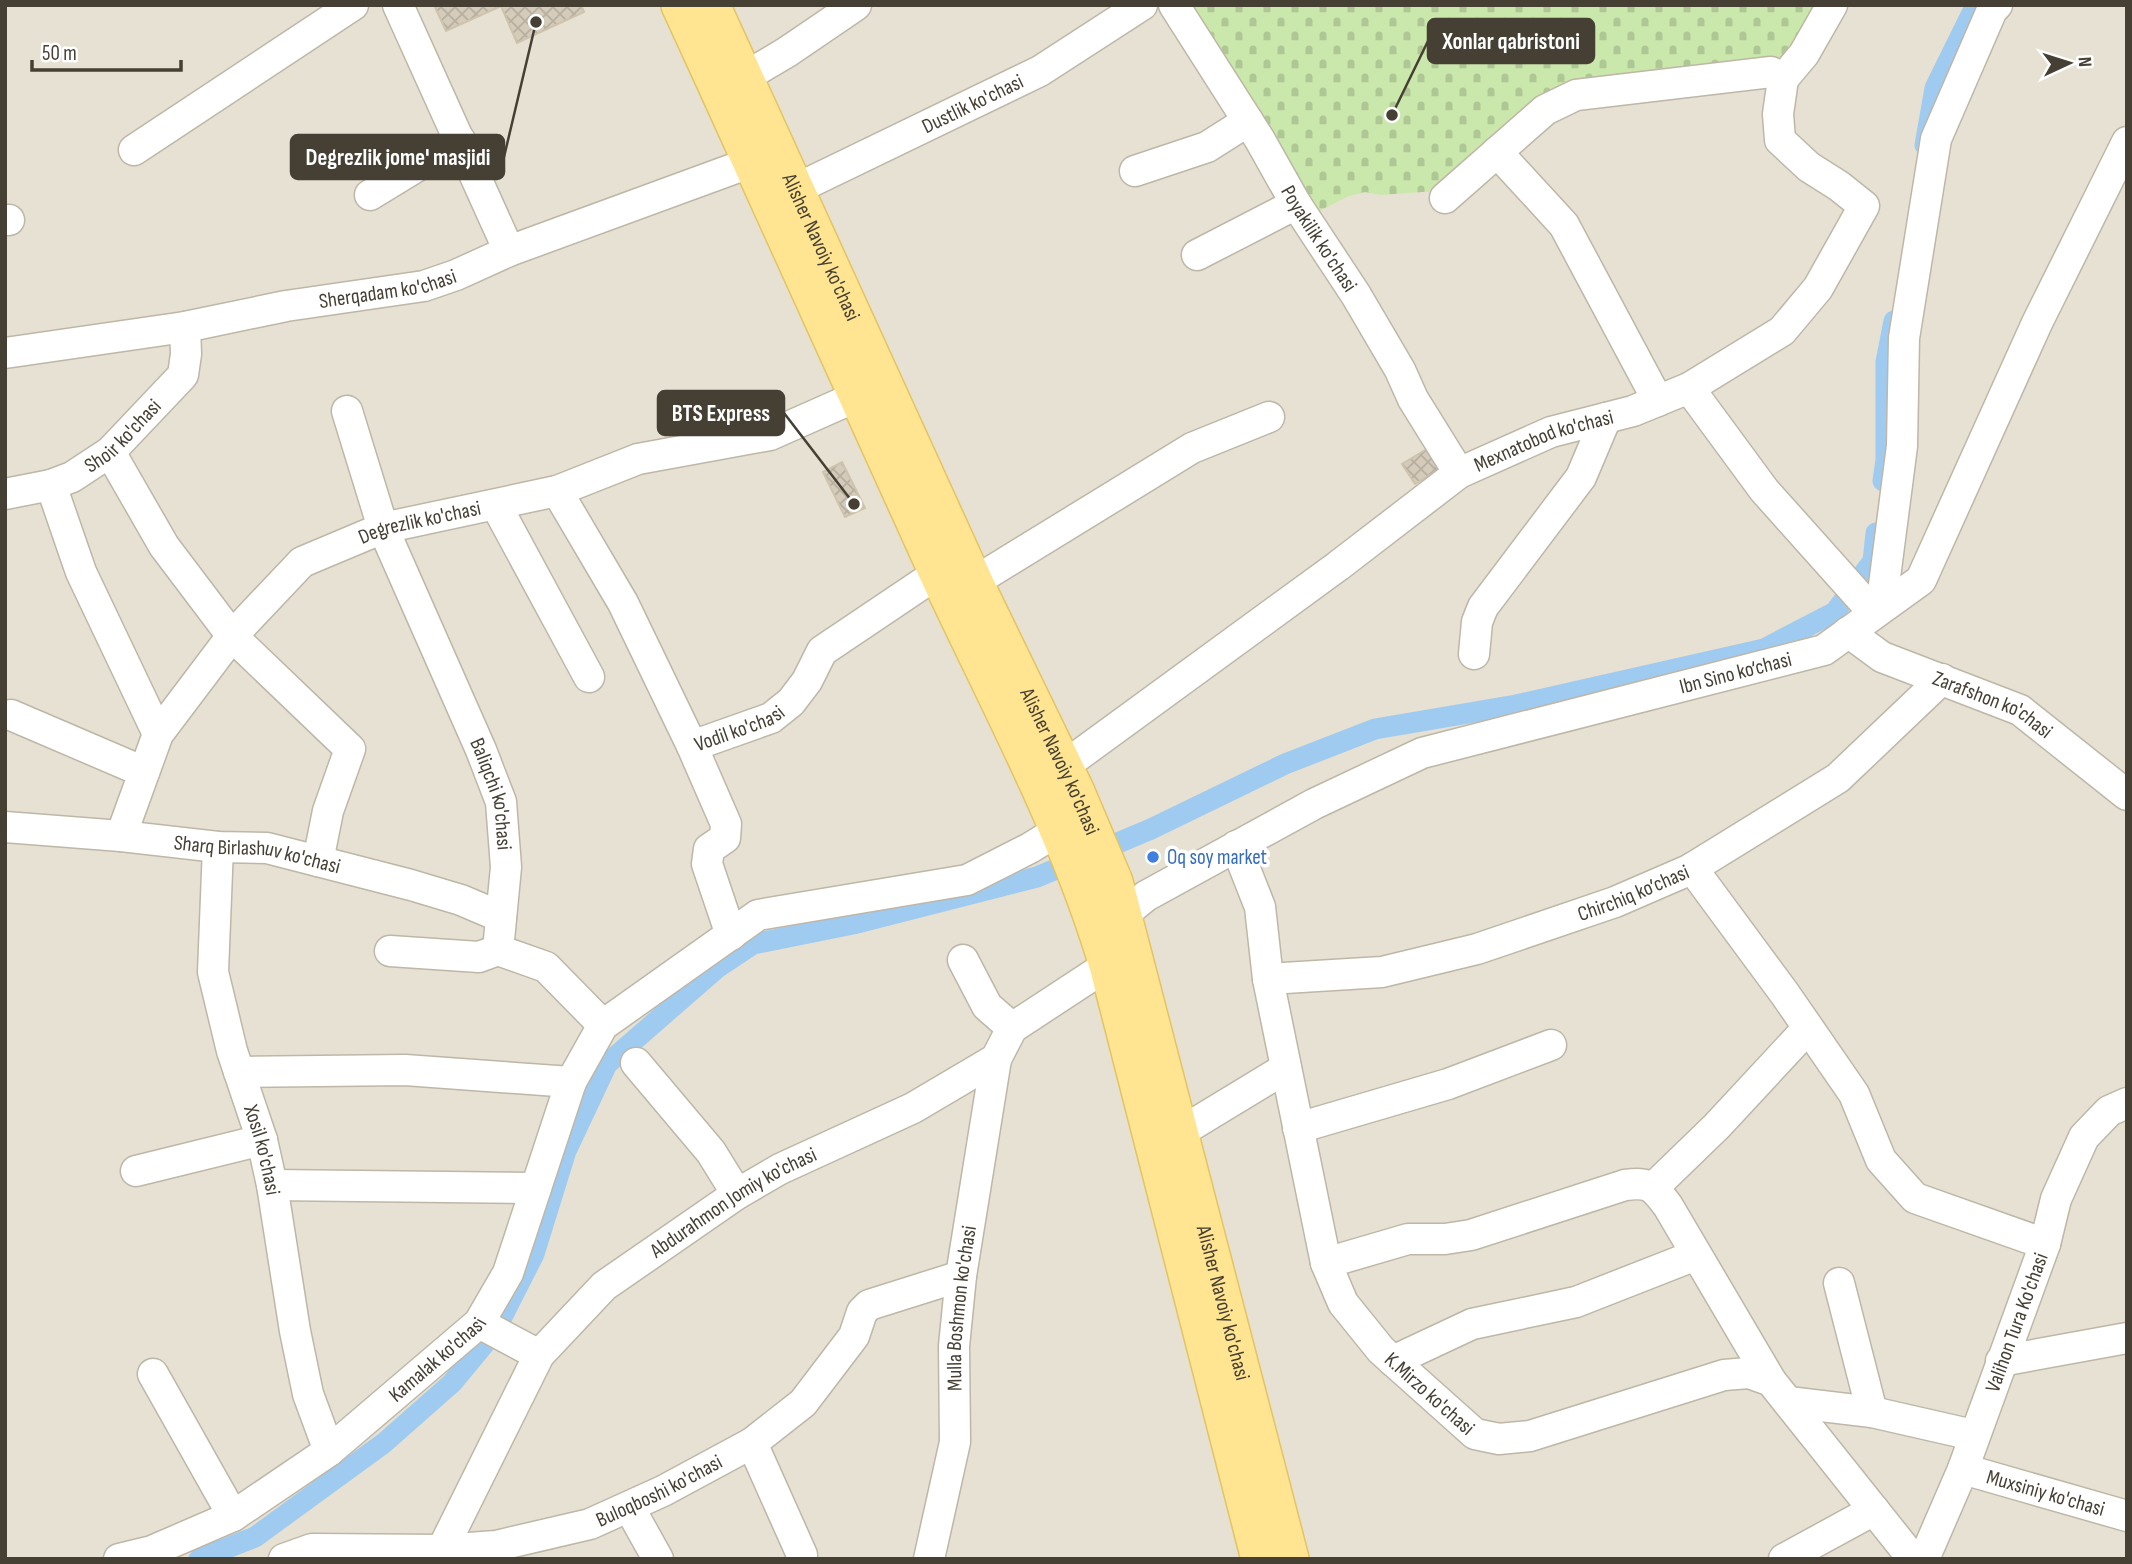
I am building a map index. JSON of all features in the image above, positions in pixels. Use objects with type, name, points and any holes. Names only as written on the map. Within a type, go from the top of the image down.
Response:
[{"type":"main road","name":"Alisher Navoiy ko'chasi","points":[[680,5],[938,573],[1072,834],[1104,903],[1180,1133],[1290,1559]]},
{"type":"main road","name":"Alisher Navoiy ko'chasi","points":[[711,5],[974,582],[1064,766],[1072,834]]},
{"type":"main road","name":"Alisher Navoiy ko'chasi","points":[[1121,961],[1260,1559]]},
{"type":"street","points":[[134,150],[353,5]]},
{"type":"street","points":[[398,5],[509,251]]},
{"type":"street","points":[[745,76],[787,52],[856,5]]},
{"type":"street","name":"Dustlik ko'chasi","points":[[796,189],[1040,71],[1142,5]]},
{"type":"street","name":"Poyakilik ko'chasi","points":[[1174,5],[1248,121],[1296,204],[1356,295],[1400,370],[1413,399],[1459,473]]},
{"type":"street","points":[[1445,198],[1545,110],[1576,95],[1770,72],[1783,79],[1804,54],[1832,5]]},
{"type":"street","points":[[1876,611],[1902,446],[1904,338],[1936,139],[1992,10],[1997,5]]},
{"type":"street","name":"Mexnatobod ko'chasi","points":[[1064,766],[1338,566],[1448,479],[1551,432],[1633,411],[1689,388],[1782,331],[1818,288],[1864,206],[1809,167],[1780,140],[1778,114],[1783,79]]},
{"type":"street","points":[[1135,171],[1207,147],[1248,121]]},
{"type":"street","points":[[370,195],[460,140]]},
{"type":"street","name":"Ibn Sino ko‘chasi","points":[[1104,903],[1146,896],[1314,804],[1422,753],[1824,650],[1921,580],[2038,323],[2127,142]]},
{"type":"street","points":[[1497,152],[1564,225],[1658,401]]},
{"type":"street","name":"Sherqadam ko'chasi","points":[[5,352],[185,327],[286,306],[424,286],[509,251],[752,162]]},
{"type":"street","points":[[1197,255],[1296,204]]},
{"type":"street","name":"Shoir ko'chasi","points":[[5,494],[51,485],[72,477],[110,452],[183,374],[186,354],[185,327]]},
{"type":"street","points":[[1689,388],[1764,490],[1876,611]]},
{"type":"street","name":"Degrezlik ko'chasi","points":[[121,836],[158,734],[232,636],[302,562],[383,528],[557,491],[638,459],[770,435],[858,396]]},
{"type":"street","name":"Baliqchi ko'chasi","points":[[347,411],[383,528],[481,750],[501,802],[506,867],[498,950]]},
{"type":"street","points":[[974,582],[1192,448],[1269,417]]},
{"type":"street","points":[[1474,654],[1477,622],[1483,607],[1581,477],[1606,418]]},
{"type":"street","points":[[110,452],[164,546],[232,636],[350,749],[328,811],[318,861]]},
{"type":"street","points":[[51,485],[81,572],[158,734]]},
{"type":"street","points":[[557,491],[624,603],[692,746]]},
{"type":"street","points":[[496,505],[589,677]]},
{"type":"street","name":"Vodil ko'chasi","points":[[731,934],[707,864],[709,849],[725,838],[726,824],[692,746],[771,718],[791,702],[807,681],[822,651],[938,573]]},
{"type":"street","name":"Zarafshon ko'chasi","points":[[1848,632],[1882,657],[2020,710],[2127,794]]},
{"type":"street","name":"Chirchiq ko’chasi","points":[[1268,979],[1382,972],[1476,949],[1615,902],[1692,868],[1838,778],[1942,679]]},
{"type":"street","points":[[11,715],[144,772]]},
{"type":"street","name":"Sharq Birlashuv ko'chasi","points":[[5,827],[218,847],[267,848],[461,900],[501,917]]},
{"type":"street","points":[[390,951],[479,957],[498,950],[546,967],[603,1025],[758,915],[967,880],[1030,848],[1072,834]]},
{"type":"street","name":"K.Mirzo ko'chasi","points":[[1236,846],[1260,907],[1268,979],[1326,1263],[1343,1303],[1381,1350],[1475,1434],[1499,1439],[1531,1436],[1724,1375],[1749,1373],[1779,1392],[1973,1435]]},
{"type":"street","name":"Xosil ko'chasi","points":[[218,847],[213,972],[232,1051],[262,1140],[308,1394],[330,1451]]},
{"type":"street","points":[[1692,868],[1854,1094],[1881,1160],[1915,1198],[2045,1244]]},
{"type":"street","points":[[963,960],[988,1006],[1013,1028]]},
{"type":"street","points":[[996,1059],[1013,1028],[1121,961]]},
{"type":"street","name":"Kamalak ko'chasi","points":[[119,1559],[152,1551],[233,1516],[330,1451],[479,1323],[508,1273],[570,1082],[603,1025]]},
{"type":"street","points":[[1654,1187],[1717,1126],[1808,1028]]},
{"type":"street","points":[[1298,1128],[1448,1084],[1551,1045]]},
{"type":"street","name":"Abdurahmon Jomiy ko'chasi","points":[[442,1554],[539,1355],[604,1286],[737,1194],[780,1169],[913,1108],[996,1059]]},
{"type":"street","name":"Mulla Boshmon ko'chasi","points":[[929,1559],[955,1442],[954,1346],[961,1276],[996,1059]]},
{"type":"street","points":[[636,1063],[711,1152],[737,1194]]},
{"type":"street","points":[[1180,1133],[1286,1069]]},
{"type":"street","points":[[239,1072],[405,1070],[570,1082]]},
{"type":"street","name":"Valihon Tura Ko'chasi","points":[[1924,1559],[1963,1469],[1973,1435],[2045,1244],[2056,1199],[2084,1138],[2109,1111],[2127,1103]]},
{"type":"street","points":[[136,1171],[262,1140]]},
{"type":"street","points":[[1326,1263],[1408,1239],[1471,1235],[1625,1185],[1641,1183],[1654,1187],[1779,1392],[1913,1559]]},
{"type":"street","points":[[272,1185],[536,1188]]},
{"type":"street","points":[[1393,1361],[1472,1324],[1576,1302],[1696,1255]]},
{"type":"street","name":"Buloqboshi ko'chasi","points":[[284,1559],[312,1549],[442,1554],[496,1546],[590,1524],[663,1491],[752,1443],[803,1404],[854,1336],[862,1312],[869,1305],[961,1276]]},
{"type":"street","points":[[1839,1283],[1872,1412]]},
{"type":"street","points":[[479,1323],[539,1355]]},
{"type":"street","points":[[2001,1361],[2127,1338]]},
{"type":"street","points":[[153,1374],[233,1516]]},
{"type":"street","points":[[752,1443],[802,1555]]},
{"type":"street","name":"Muxsiniy ko'chasi","points":[[1963,1469],[2127,1516]]},
{"type":"street","points":[[629,1507],[658,1559]]},
{"type":"street","points":[[1784,1559],[1874,1510]]},
{"type":"shaded area","points":[[5,5],[2127,5],[2127,1559],[5,1559]]},
{"type":"green space","points":[[1191,5],[1827,5],[1789,63],[1577,86],[1437,191],[1381,195],[1365,192],[1349,196],[1315,213]]},
{"type":"building","points":[[434,5],[581,5],[584,12],[517,43],[501,6],[446,31]]},
{"type":"building","points":[[1430,447],[1443,467],[1415,484],[1402,464]]},
{"type":"building","points":[[842,462],[865,508],[845,517],[823,472]]},
{"type":"waterway","points":[[1925,145],[1935,88],[1976,5]]},
{"type":"waterway","points":[[1883,481],[1886,460],[1886,362],[1894,321]]},
{"type":"waterway","points":[[199,1559],[255,1537],[384,1443],[452,1383],[495,1331],[534,1254],[566,1151],[607,1064],[717,968],[753,944],[853,924],[1037,877],[1151,829],[1285,764],[1375,729],[1516,705],[1764,649],[1835,612],[1873,561],[1876,533]]},
{"type":"place","name":"Degrezlik jome' masjidi","points":[[536,22]]},
{"type":"place","name":"Xonlar qabristoni","points":[[1392,115]]},
{"type":"place","name":"BTS Express","points":[[854,504]]},
{"type":"place","name":"Oq soy market","points":[[1153,857]]}]
